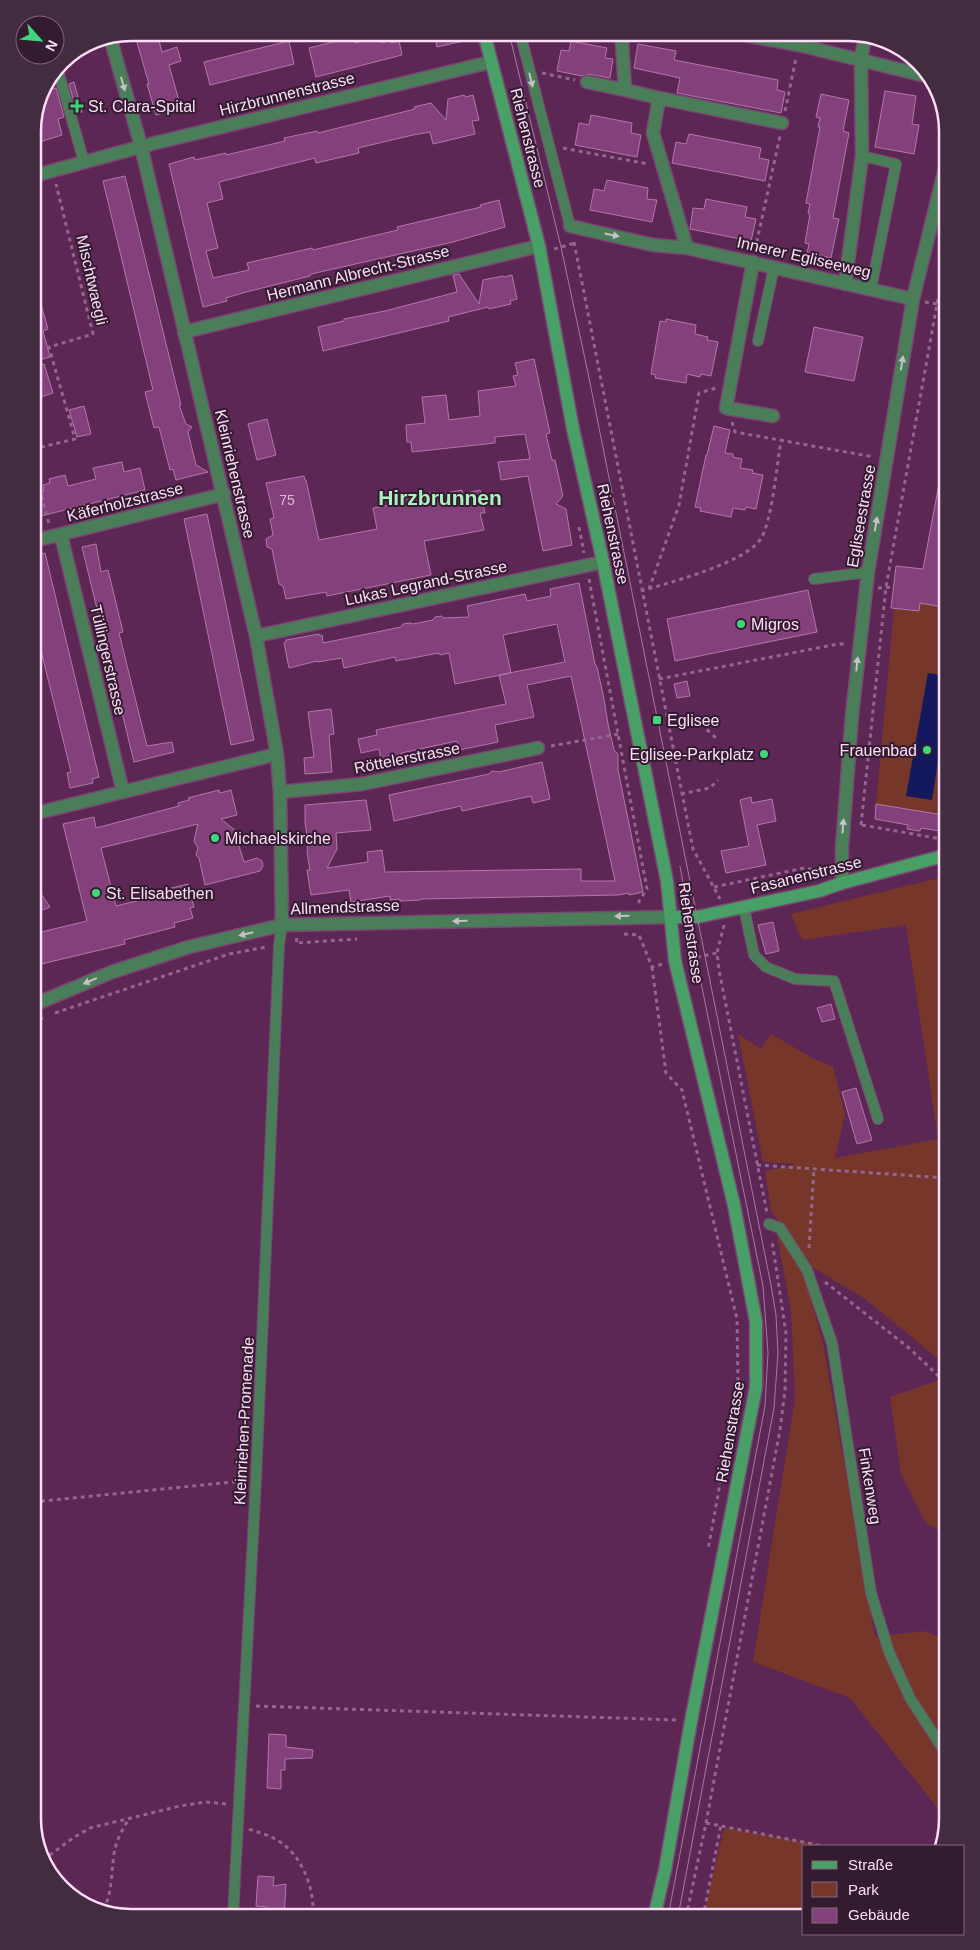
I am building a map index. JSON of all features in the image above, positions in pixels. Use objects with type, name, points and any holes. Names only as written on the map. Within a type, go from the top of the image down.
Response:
[{"type":"main road","name":"Riehenstrasse","points":[[486,41],[539,246],[573,429],[603,562],[667,881],[675,961],[734,1205],[756,1322],[756,1387],[691,1721],[666,1870],[656,1909]]},
{"type":"main road","name":"Fasanenstrasse","points":[[671,916],[697,916],[744,908],[819,891],[842,879],[939,857]]},
{"type":"street","points":[[622,41],[625,90]]},
{"type":"street","points":[[777,41],[861,59],[918,74]]},
{"type":"street","points":[[845,284],[862,156],[861,59],[864,42]]},
{"type":"street","name":"Kleinriehenstrasse","points":[[112,43],[140,146],[224,494],[256,636],[277,754],[280,792],[282,925]]},
{"type":"street","name":"Hirzbrunnenstrasse","points":[[41,173],[140,146],[491,62]]},
{"type":"street","points":[[587,82],[782,123]]},
{"type":"street","points":[[659,98],[653,133],[688,248]]},
{"type":"street","name":"Egliseestrasse","points":[[842,879],[844,823],[859,644],[868,572],[913,299],[939,196]]},
{"type":"street","name":"Innerer Egliseeweg","points":[[570,226],[653,245],[688,248],[913,299]]},
{"type":"street","name":"Hermann Albrecht-Strasse","points":[[184,332],[539,246]]},
{"type":"street","points":[[753,262],[726,408],[773,416]]},
{"type":"street","name":"Käferholzstrasse","points":[[41,539],[224,494]]},
{"type":"street","name":"Tüllingerstrasse","points":[[61,535],[122,792]]},
{"type":"street","name":"Lukas Legrand-Strasse","points":[[256,636],[603,562]]},
{"type":"street","name":"Röttelerstrasse","points":[[280,792],[362,784],[538,748]]},
{"type":"street","points":[[41,812],[277,754]]},
{"type":"street","name":"Allmendstrasse","points":[[41,1002],[112,972],[180,949],[282,925],[671,916]]},
{"type":"lane","points":[[522,41],[570,226]]},
{"type":"lane","points":[[60,76],[84,162]]},
{"type":"lane","points":[[862,156],[896,164],[871,289]]},
{"type":"lane","points":[[758,341],[774,267]]},
{"type":"lane","points":[[814,579],[868,572]]},
{"type":"lane","points":[[744,908],[754,955],[766,967],[795,979],[834,981],[878,1119]]},
{"type":"lane","name":"Kleinriehen-Promenade","points":[[234,1909],[256,1479],[279,945],[282,925]]},
{"type":"lane","name":"Finkenweg","points":[[769,1224],[780,1228],[808,1270],[832,1343],[874,1601],[889,1652],[910,1698],[939,1742]]},
{"type":"path","points":[[753,262],[799,45]]},
{"type":"path","points":[[529,71],[587,82]]},
{"type":"path","points":[[548,145],[663,167]]},
{"type":"path","name":"Mischtwaegli","points":[[41,447],[75,439],[50,347],[93,334],[52,170]]},
{"type":"path","points":[[570,226],[575,243],[692,849],[714,887],[804,868],[842,879]]},
{"type":"path","points":[[861,825],[886,587],[939,296]]},
{"type":"path","points":[[650,588],[679,505],[698,393],[731,384]]},
{"type":"path","points":[[726,408],[736,432],[887,460]]},
{"type":"path","points":[[641,591],[730,562],[748,553],[760,540],[767,524],[781,440]]},
{"type":"path","points":[[41,496],[48,523],[61,535]]},
{"type":"path","points":[[659,679],[838,644],[859,644]]},
{"type":"path","points":[[666,715],[675,714],[695,720],[702,719],[713,736],[717,738]]},
{"type":"path","points":[[538,748],[619,734]]},
{"type":"path","points":[[681,794],[710,788],[718,780]]},
{"type":"path","points":[[844,823],[939,838]]},
{"type":"path","points":[[688,1909],[706,1823],[780,1430],[785,1390],[786,1333],[769,1224],[719,970],[717,953],[725,922]]},
{"type":"path","points":[[51,1015],[118,990],[229,954],[279,945],[296,944]]},
{"type":"path","points":[[652,967],[666,1073],[682,1090],[737,1319],[738,1384],[707,1557]]},
{"type":"path","points":[[41,1019],[45,1017]]},
{"type":"path","points":[[757,1165],[939,1177]]},
{"type":"path","points":[[814,1169],[808,1270],[852,1302],[909,1348],[939,1376]]},
{"type":"path","points":[[41,1501],[256,1479]]},
{"type":"path","points":[[245,1706],[677,1720]]},
{"type":"path","points":[[675,1730],[679,1710]]},
{"type":"path","points":[[49,1856],[90,1828],[111,1822],[206,1802],[240,1805]]},
{"type":"path","points":[[106,1905],[110,1895],[110,1874],[115,1846],[128,1819]]},
{"type":"path","points":[[706,1823],[818,1845]]},
{"type":"path","points":[[705,1909],[721,1825]]},
{"type":"path","points":[[248,1829],[276,1839],[295,1857],[312,1890],[314,1909]]},
{"type":"green space","name":"Frauenbad","points":[[920,603],[939,607],[939,814],[876,804],[894,608],[919,611]]},
{"type":"green space","points":[[939,878],[939,1359],[865,1299],[812,1267],[771,1211],[765,1171],[797,1164],[763,1162],[738,1034],[761,1049],[771,1034],[816,1060],[833,1066],[845,1114],[835,1158],[938,1139],[906,925],[802,940],[791,914]]},
{"type":"green space","points":[[776,1230],[803,1272],[823,1343],[875,1637],[925,1631],[939,1637],[939,1810],[850,1698],[753,1662],[795,1398],[791,1311]]},
{"type":"green space","points":[[939,1380],[939,1531],[925,1522],[901,1474],[890,1397]]},
{"type":"green space","points":[[724,1828],[822,1845],[802,1845],[802,1909],[705,1909]]},
{"type":"shaded area","name":"Frauenbad","points":[[928,673],[939,675],[939,755],[932,800],[906,796]]},
{"type":"building","points":[[137,41],[159,41],[162,52],[177,47],[181,61],[169,65],[181,108],[156,115],[147,84],[149,84]]},
{"type":"building","points":[[289,41],[294,64],[210,85],[204,62]]},
{"type":"building","points":[[337,41],[354,41],[355,43],[380,41],[381,43],[391,41],[391,43],[399,41],[402,55],[316,77],[309,48]]},
{"type":"building","points":[[436,41],[464,41],[437,47]]},
{"type":"building","points":[[571,41],[607,48],[605,58],[613,59],[610,78],[589,74],[582,76],[557,71],[561,50],[569,51]]},
{"type":"building","points":[[638,44],[676,51],[674,60],[778,80],[777,90],[785,92],[781,113],[677,93],[680,78],[634,68]]},
{"type":"building","points":[[74,82],[82,112],[77,113],[69,84]]},
{"type":"building","points":[[56,88],[64,117],[58,119],[62,135],[41,142],[44,108],[52,89]]},
{"type":"building","points":[[885,91],[916,96],[912,124],[919,125],[914,154],[875,147]]},
{"type":"building","points":[[821,94],[849,100],[843,131],[849,133],[833,218],[839,219],[831,258],[807,253],[809,244],[805,243],[810,214],[808,213],[810,204],[806,203],[820,127],[818,127],[820,118],[816,117]]},
{"type":"building","points":[[464,95],[466,97],[473,95],[479,120],[472,121],[475,134],[433,144],[430,132],[413,135],[358,148],[359,153],[316,163],[315,158],[219,182],[223,199],[207,203],[218,248],[206,251],[213,278],[249,270],[247,263],[398,230],[397,227],[481,207],[480,205],[499,200],[505,227],[453,242],[311,274],[310,276],[226,298],[227,301],[203,307],[169,164],[194,157],[195,160],[226,153],[226,155],[285,141],[284,138],[317,131],[318,133],[415,109],[414,107],[431,103],[446,120],[448,99]]},
{"type":"building","points":[[591,115],[632,123],[631,133],[641,135],[637,157],[575,145],[579,123],[589,125]]},
{"type":"building","points":[[689,134],[761,148],[759,158],[769,160],[765,181],[672,163],[676,142],[686,144]]},
{"type":"building","points":[[125,176],[181,405],[179,405],[186,424],[192,427],[188,432],[196,465],[208,472],[176,480],[173,469],[170,470],[159,427],[154,428],[145,392],[153,390],[103,181]]},
{"type":"building","points":[[607,180],[648,188],[647,199],[657,200],[652,222],[590,210],[594,189],[604,191]]},
{"type":"building","points":[[706,199],[747,207],[745,217],[756,219],[751,241],[690,229],[693,208],[704,209]]},
{"type":"building","points":[[459,274],[479,304],[483,280],[512,275],[517,299],[510,301],[511,304],[489,309],[488,307],[448,317],[449,321],[323,351],[318,327],[457,292],[453,275]]},
{"type":"building","points":[[41,304],[48,329],[43,331],[50,357],[41,360]]},
{"type":"building","points":[[666,319],[696,325],[695,334],[708,337],[707,340],[718,342],[711,376],[701,374],[700,377],[687,374],[686,383],[655,378],[656,375],[651,374],[660,321],[666,322]]},
{"type":"building","points":[[814,327],[863,337],[854,381],[805,372]]},
{"type":"building","points":[[534,359],[550,433],[546,434],[552,460],[555,460],[563,496],[556,504],[566,509],[572,545],[543,551],[528,476],[501,480],[498,462],[530,459],[525,434],[495,437],[495,443],[412,452],[411,442],[407,442],[406,425],[425,423],[422,397],[446,395],[449,420],[480,416],[478,391],[516,386],[513,376],[518,375],[515,363]]},
{"type":"building","points":[[44,364],[53,393],[41,397],[41,365]]},
{"type":"building","points":[[84,406],[91,434],[77,437],[69,410]]},
{"type":"building","points":[[267,419],[276,455],[257,460],[248,424]]},
{"type":"building","points":[[714,426],[730,430],[725,453],[733,454],[733,457],[742,459],[740,468],[753,470],[752,473],[763,475],[756,509],[746,507],[745,510],[733,508],[731,517],[700,511],[701,508],[695,507]]},
{"type":"building","points":[[122,462],[124,472],[140,468],[145,490],[41,516],[41,492],[44,491],[43,485],[50,483],[49,479],[65,475],[68,486],[96,479],[93,468]]},
{"type":"building","points":[[304,476],[319,540],[377,529],[373,508],[390,505],[390,501],[435,492],[436,495],[462,490],[463,494],[480,490],[485,513],[480,513],[484,530],[424,541],[431,575],[327,596],[326,592],[286,599],[283,586],[279,584],[272,549],[267,547],[266,539],[273,535],[270,519],[274,518],[266,483]]},
{"type":"building","points":[[939,484],[939,606],[920,603],[919,611],[891,608],[896,566],[923,569]]},
{"type":"building","points":[[207,514],[254,740],[231,745],[184,519]]},
{"type":"building","points":[[96,544],[101,572],[108,570],[123,632],[119,633],[147,746],[172,742],[174,752],[134,762],[82,547]]},
{"type":"building","points":[[45,553],[99,777],[92,779],[93,783],[70,788],[67,773],[71,772],[41,650],[41,554]]},
{"type":"building","points":[[579,583],[608,724],[614,750],[618,754],[618,770],[643,892],[629,895],[629,893],[618,895],[400,901],[400,899],[390,900],[390,896],[351,902],[349,890],[311,895],[307,870],[310,870],[307,852],[305,805],[366,800],[371,830],[336,833],[337,849],[327,868],[368,862],[367,852],[382,850],[385,872],[581,869],[581,881],[615,881],[571,676],[527,685],[534,717],[495,725],[498,742],[459,750],[457,741],[401,753],[403,760],[382,765],[379,749],[361,753],[358,739],[377,735],[376,730],[506,704],[499,675],[455,684],[449,653],[396,661],[395,657],[344,668],[342,658],[317,661],[289,668],[284,643],[286,640],[319,634],[320,636],[322,635],[323,643],[401,627],[403,624],[433,620],[435,617],[469,617],[467,606],[525,594],[527,601],[551,596],[550,589]],"holes":[[[557,624],[565,662],[511,673],[503,635]]]},
{"type":"building","name":"Migros","points":[[808,590],[817,632],[675,661],[667,619]]},
{"type":"building","points":[[687,681],[690,696],[677,698],[674,684]]},
{"type":"building","points":[[331,709],[334,734],[329,735],[332,772],[305,774],[304,758],[314,757],[308,712]]},
{"type":"building","points":[[542,762],[550,799],[533,803],[531,796],[462,811],[461,806],[394,821],[389,795],[489,774],[492,771],[499,772]]},
{"type":"building","points":[[219,790],[220,793],[231,790],[237,815],[221,819],[236,831],[235,840],[238,843],[244,862],[257,858],[262,861],[263,866],[260,871],[205,885],[199,858],[196,855],[198,848],[194,841],[198,824],[101,848],[116,906],[156,896],[155,892],[188,884],[194,907],[190,908],[193,918],[174,923],[175,927],[124,940],[125,944],[41,964],[41,932],[87,921],[63,824],[94,817],[96,828],[179,806],[178,803],[189,800],[188,798]]},
{"type":"building","points":[[751,797],[752,803],[772,799],[776,821],[757,825],[766,865],[726,873],[721,851],[749,846],[740,800]]},
{"type":"building","points":[[876,804],[939,814],[939,831],[921,828],[920,831],[907,829],[908,825],[875,819]]},
{"type":"building","points":[[41,894],[50,907],[41,911]]},
{"type":"building","points":[[773,922],[779,951],[766,954],[758,925]]},
{"type":"building","points":[[831,1004],[835,1019],[822,1022],[817,1008]]},
{"type":"building","points":[[856,1088],[872,1140],[857,1144],[842,1092]]},
{"type":"building","points":[[269,1734],[286,1735],[286,1747],[313,1750],[312,1758],[285,1759],[285,1770],[281,1770],[281,1789],[267,1788]]},
{"type":"building","points":[[258,1876],[274,1877],[273,1886],[286,1884],[284,1909],[267,1909],[267,1907],[256,1906]]},
{"type":"tram line","points":[[511,41],[561,247],[588,373],[776,1315],[778,1353],[774,1408],[680,1909]]},
{"type":"tram line","points":[[670,1909],[765,1406],[768,1353],[763,1286],[696,958],[680,866]]},
{"type":"place","name":"St. Clara-Spital","points":[[77,106]]},
{"type":"place","name":"Migros","points":[[741,624]]},
{"type":"place","name":"Eglisee","points":[[657,720]]},
{"type":"place","name":"Frauenbad","points":[[927,750]]},
{"type":"place","name":"Eglisee-Parkplatz","points":[[764,754]]},
{"type":"place","name":"Michaelskirche","points":[[215,838]]},
{"type":"place","name":"St. Elisabethen","points":[[96,893]]},
{"type":"district","name":"Hirzbrunnen","points":[[440,497]]}]
